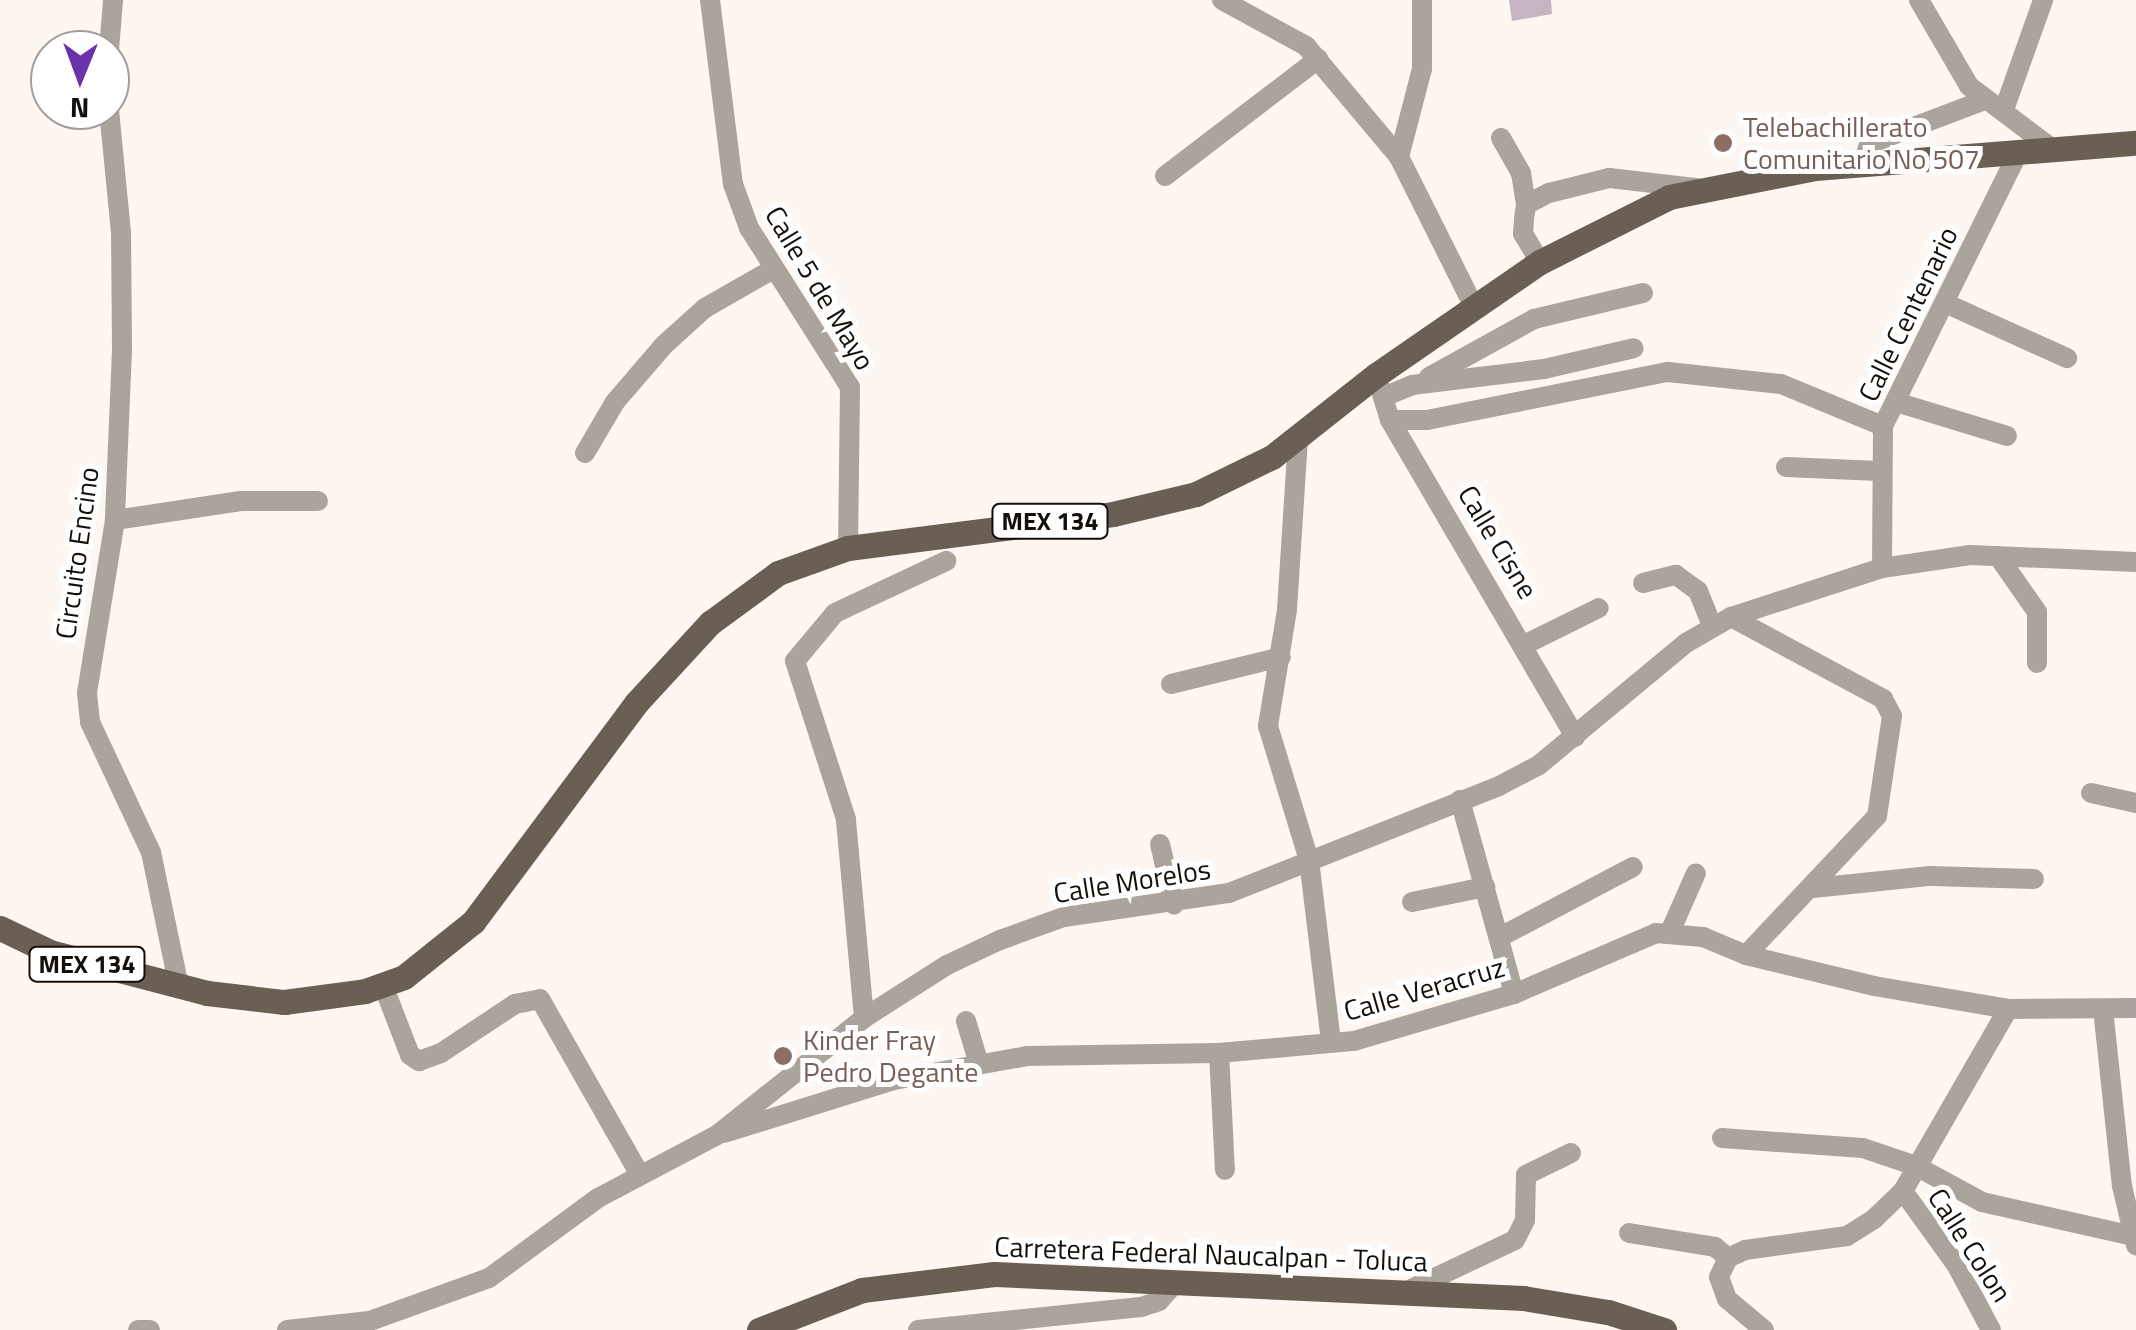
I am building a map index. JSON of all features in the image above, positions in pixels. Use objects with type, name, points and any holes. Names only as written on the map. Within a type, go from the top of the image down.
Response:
[{"type":"main road","name":"MEX 134","points":[[0,928],[50,952],[179,987],[284,1002],[383,984],[422,965],[473,922],[618,726],[710,623],[778,573],[848,548],[1156,506],[1236,476],[1380,386],[1474,306],[1540,262],[1642,208],[1699,188],[1862,164],[2136,143]]},
{"type":"main road","name":"Carretera Federal Naucalpan - Toluca","points":[[759,1330],[834,1298],[952,1275],[1407,1291],[1553,1302],[1664,1330]]},
{"type":"street","points":[[111,30],[113,0]]},
{"type":"street","name":"Calle 5 de Mayo","points":[[710,0],[732,184],[773,269],[850,387],[848,548]]},
{"type":"street","points":[[1222,0],[1318,59],[1399,158],[1474,306]]},
{"type":"street","points":[[1399,158],[1422,69],[1422,0]]},
{"type":"street","points":[[1919,0],[1968,86],[1985,100],[2005,108],[2054,150]]},
{"type":"street","points":[[2005,108],[2043,0]]},
{"type":"street","points":[[1165,176],[1318,59]]},
{"type":"street","points":[[1862,164],[1869,144],[1985,100]]},
{"type":"street","name":"Circuito Encino","points":[[111,130],[121,232],[115,520],[92,646],[90,722],[151,852],[179,987]]},
{"type":"street","points":[[1501,138],[1521,173],[1526,205],[1523,234],[1540,262]]},
{"type":"street","name":"Calle Centenario","points":[[1882,568],[1878,471],[1884,426],[2018,152]]},
{"type":"street","points":[[1526,205],[1576,183],[1610,178],[1699,188]]},
{"type":"street","points":[[585,454],[615,402],[664,345],[705,308],[773,269]]},
{"type":"street","points":[[1412,385],[1534,319],[1642,293]]},
{"type":"street","points":[[1945,303],[2067,358]]},
{"type":"street","points":[[1380,386],[1544,369],[1634,348]]},
{"type":"street","points":[[1390,420],[1426,420],[1668,372],[1781,384],[1884,426]]},
{"type":"street","name":"Calle Cisne","points":[[1380,386],[1390,420],[1526,644],[1575,737]]},
{"type":"street","points":[[1896,402],[2007,436]]},
{"type":"street","points":[[1298,439],[1281,657],[1268,726],[1310,860],[1331,1043]]},
{"type":"street","points":[[1786,467],[1878,471]]},
{"type":"street","points":[[115,520],[242,501],[318,501]]},
{"type":"street","points":[[1998,556],[2038,612],[2037,663]]},
{"type":"street","name":"Calle Morelos","points":[[287,1330],[370,1321],[458,1294],[520,1259],[639,1173],[717,1136],[864,1018],[947,964],[1048,923],[1229,893],[1540,765],[1722,621],[1882,568],[1998,556],[2136,562]]},
{"type":"street","points":[[864,1018],[846,820],[795,661],[835,613],[946,561]]},
{"type":"street","points":[[1642,583],[1676,575],[1698,590],[1722,621],[1889,707],[1878,816],[1746,955]]},
{"type":"street","points":[[1526,644],[1600,608]]},
{"type":"street","points":[[1171,684],[1281,657]]},
{"type":"street","points":[[2090,793],[2136,803]]},
{"type":"street","points":[[1460,800],[1514,994]]},
{"type":"street","points":[[1160,844],[1174,904]]},
{"type":"street","points":[[1500,936],[1632,867]]},
{"type":"street","points":[[1670,932],[1696,873]]},
{"type":"street","points":[[1813,888],[1930,876],[2034,879]]},
{"type":"street","points":[[1412,902],[1486,887]]},
{"type":"street","name":"Calle Veracruz","points":[[717,1136],[877,1085],[979,1064],[1082,1052],[1219,1053],[1331,1043],[1403,1030],[1514,994],[1638,939],[1670,932],[1703,937],[1746,955],[2008,1009],[2136,1008]]},
{"type":"street","points":[[383,984],[410,1055],[419,1061],[441,1054],[514,1004],[540,999],[639,1173]]},
{"type":"street","points":[[1764,1330],[1726,1299],[1720,1277],[1728,1258],[1745,1250],[1846,1236],[1902,1192],[2008,1009]]},
{"type":"street","points":[[1722,1138],[1863,1148],[1916,1166],[1982,1202],[2135,1241],[2103,1010]]},
{"type":"street","points":[[966,1021],[979,1064]]},
{"type":"street","points":[[1219,1053],[1224,1170]]},
{"type":"street","points":[[1407,1291],[1516,1240],[1525,1220],[1526,1176],[1571,1153]]},
{"type":"street","name":"Calle Colon","points":[[1902,1192],[1957,1266],[1991,1330]]},
{"type":"street","points":[[1629,1233],[1715,1246],[1728,1258]]},
{"type":"street","points":[[918,1330],[1141,1307],[1159,1301],[1175,1283]]},
{"type":"street","points":[[138,1330],[150,1330]]},
{"type":"building","points":[[1509,0],[1551,0],[1552,14],[1512,21]]},
{"type":"place","name":"Telebachillerato Comunitario No 507","points":[[1723,143]]},
{"type":"place","name":"Kinder Fray Pedro Degante","points":[[783,1056]]}]
